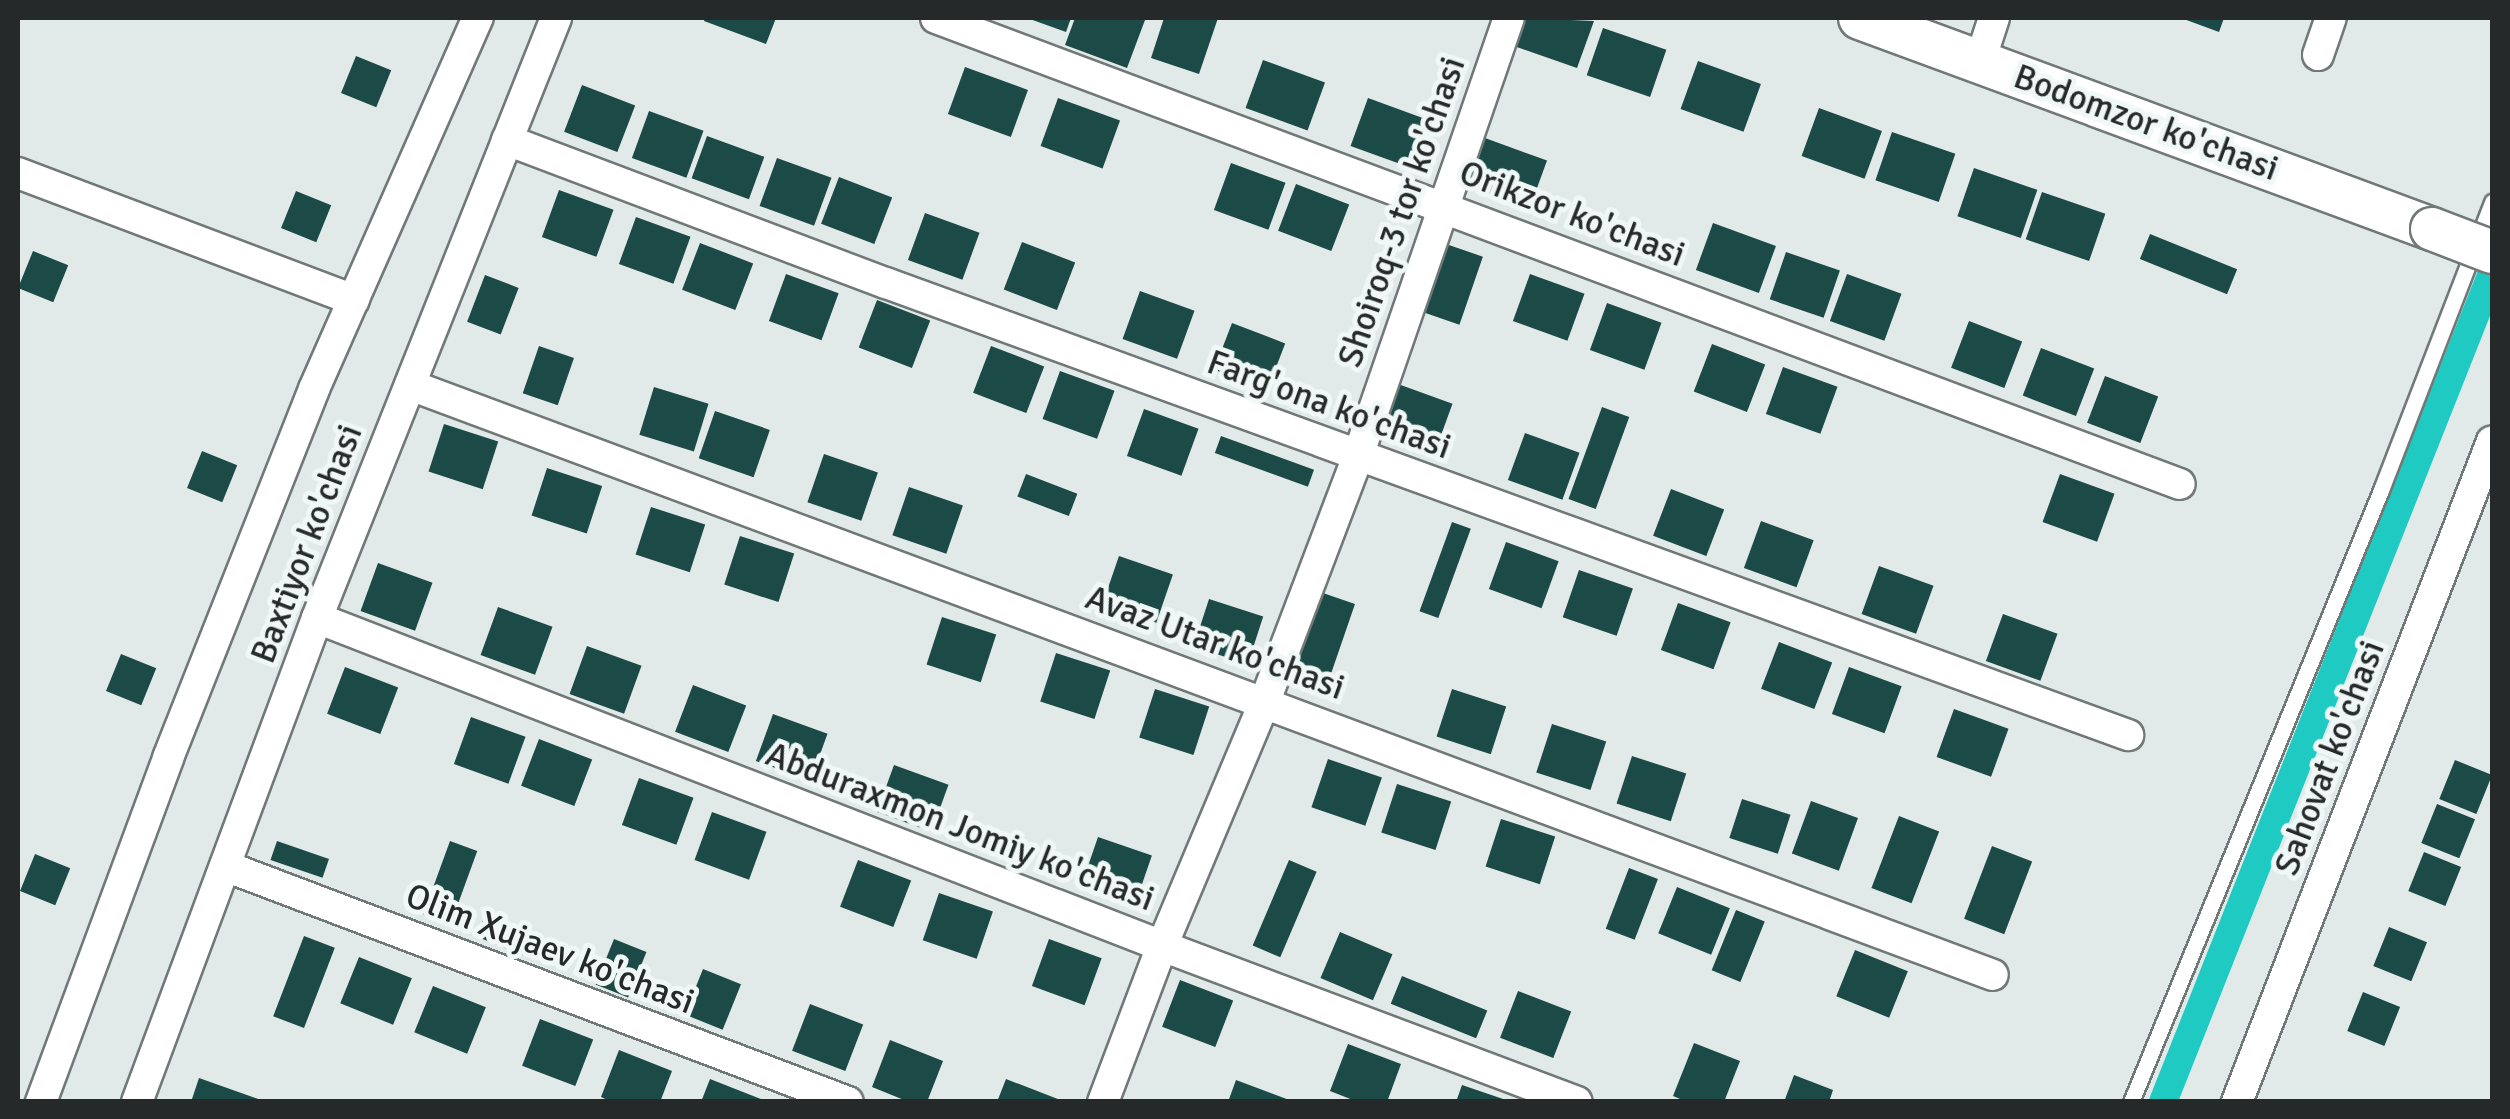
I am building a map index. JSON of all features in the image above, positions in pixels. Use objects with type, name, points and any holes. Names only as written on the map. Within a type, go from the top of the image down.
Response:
[{"type":"street","points":[[41,1102],[168,758],[354,300],[478,18]]},
{"type":"street","name":"Baxtiyor ko'chasi","points":[[137,1102],[317,618],[556,18]]},
{"type":"street","name":"Orikzor ko'chasi","points":[[936,18],[1444,205],[2180,484]]},
{"type":"street","name":"Shoiroq-3 tor ko'chasi","points":[[1103,1102],[1162,946],[1266,701],[1358,456],[1509,18]]},
{"type":"street","name":"Bodomzor ko'chasi","points":[[1860,18],[2484,248]]},
{"type":"street","points":[[1980,61],[1994,18]]},
{"type":"street","points":[[2318,54],[2331,18]]},
{"type":"street","name":"Farg'ona ko'chasi","points":[[507,140],[1358,456],[2128,735]]},
{"type":"street","points":[[18,173],[354,300]]},
{"type":"street","name":"Avaz Utar ko'chasi","points":[[410,385],[1993,975]]},
{"type":"street","name":"Sahovat ko'chasi","points":[[2237,1102],[2492,441]]},
{"type":"street","name":"Abduraxmon Jomiy ko'chasi","points":[[317,618],[1162,946],[1578,1102]]},
{"type":"street","name":"Olim Xujaev ko'chasi","points":[[224,866],[848,1102]]},
{"type":"lane","points":[[2132,1102],[2381,490],[2484,248],[2492,202]]},
{"type":"building","points":[[776,18],[766,44],[704,21]]},
{"type":"building","points":[[1027,18],[1071,18],[1066,32]]},
{"type":"building","points":[[1075,18],[1145,20],[1127,68],[1065,45]]},
{"type":"building","points":[[1164,18],[1218,18],[1199,74],[1151,58]]},
{"type":"building","points":[[1525,18],[1594,21],[1577,68],[1514,46]]},
{"type":"building","points":[[2181,18],[2224,18],[2219,32]]},
{"type":"building","points":[[1603,28],[1666,50],[1650,97],[1587,75]]},
{"type":"building","points":[[356,56],[391,70],[376,107],[341,93]]},
{"type":"building","points":[[1263,60],[1325,83],[1308,130],[1246,108]]},
{"type":"building","points":[[1698,61],[1761,84],[1744,132],[1681,109]]},
{"type":"building","points":[[965,67],[1028,90],[1011,137],[948,114]]},
{"type":"building","points":[[582,85],[635,105],[617,152],[564,132]]},
{"type":"building","points":[[1058,98],[1120,121],[1103,168],[1041,146]]},
{"type":"building","points":[[1368,98],[1431,121],[1414,169],[1351,146]]},
{"type":"building","points":[[1819,108],[1882,131],[1865,179],[1802,156]]},
{"type":"building","points":[[649,111],[704,131],[686,178],[632,158]]},
{"type":"building","points":[[1892,132],[1955,154],[1939,202],[1875,180]]},
{"type":"building","points":[[707,136],[764,157],[749,199],[692,178]]},
{"type":"building","points":[[1485,138],[1547,161],[1530,208],[1468,186]]},
{"type":"building","points":[[777,158],[832,178],[814,226],[760,206]]},
{"type":"building","points":[[1231,163],[1286,183],[1268,230],[1214,210]]},
{"type":"building","points":[[1974,168],[2037,190],[2021,238],[1957,216]]},
{"type":"building","points":[[839,177],[892,197],[874,244],[821,224]]},
{"type":"building","points":[[1296,184],[1349,204],[1331,251],[1278,231]]},
{"type":"building","points":[[559,190],[614,210],[596,257],[542,237]]},
{"type":"building","points":[[296,191],[331,205],[316,242],[281,228]]},
{"type":"building","points":[[2042,192],[2105,214],[2089,261],[2026,239]]},
{"type":"building","points":[[925,213],[980,233],[962,280],[908,260]]},
{"type":"building","points":[[636,217],[691,237],[673,284],[619,264]]},
{"type":"building","points":[[1713,223],[1776,246],[1759,293],[1696,270]]},
{"type":"building","points":[[2150,234],[2237,269],[2227,294],[2140,259]]},
{"type":"building","points":[[1022,242],[1075,262],[1057,310],[1004,290]]},
{"type":"building","points":[[700,243],[753,263],[735,310],[682,290]]},
{"type":"building","points":[[1446,244],[1483,257],[1459,325],[1423,312]]},
{"type":"building","points":[[33,251],[68,265],[53,302],[18,288]]},
{"type":"building","points":[[1786,252],[1840,271],[1824,318],[1770,299]]},
{"type":"building","points":[[786,274],[839,293],[822,340],[769,321]]},
{"type":"building","points":[[1530,274],[1585,294],[1567,341],[1513,321]]},
{"type":"building","points":[[1847,274],[1902,294],[1884,341],[1830,321]]},
{"type":"building","points":[[485,275],[519,288],[501,335],[467,322]]},
{"type":"building","points":[[1140,291],[1195,311],[1177,359],[1123,339]]},
{"type":"building","points":[[877,300],[930,320],[912,368],[859,348]]},
{"type":"building","points":[[1607,303],[1662,323],[1644,370],[1590,350]]},
{"type":"building","points":[[1969,321],[2022,341],[2004,388],[1951,368]]},
{"type":"building","points":[[1232,323],[1285,343],[1267,390],[1214,370]]},
{"type":"building","points":[[1712,344],[1765,364],[1747,412],[1694,392]]},
{"type":"building","points":[[539,346],[574,358],[558,405],[523,393]]},
{"type":"building","points":[[991,346],[1044,366],[1026,413],[973,393]]},
{"type":"building","points":[[2041,348],[2094,368],[2076,416],[2023,396]]},
{"type":"building","points":[[1783,367],[1838,387],[1820,434],[1766,414]]},
{"type":"building","points":[[1060,371],[1115,391],[1097,439],[1043,419]]},
{"type":"building","points":[[2105,376],[2158,396],[2140,443],[2087,423]]},
{"type":"building","points":[[1398,384],[1453,404],[1435,451],[1381,431]]},
{"type":"building","points":[[654,387],[709,404],[694,451],[639,435]]},
{"type":"building","points":[[1602,407],[1629,417],[1596,509],[1568,499]]},
{"type":"building","points":[[1144,409],[1199,429],[1181,476],[1127,456]]},
{"type":"building","points":[[715,411],[770,430],[754,477],[699,458]]},
{"type":"building","points":[[444,424],[498,442],[483,489],[429,472]]},
{"type":"building","points":[[1525,433],[1580,453],[1562,500],[1508,480]]},
{"type":"building","points":[[1221,436],[1314,470],[1308,487],[1215,453]]},
{"type":"building","points":[[202,451],[237,465],[222,502],[187,488]]},
{"type":"building","points":[[824,454],[878,473],[861,521],[807,502]]},
{"type":"building","points":[[547,468],[602,486],[587,533],[532,516]]},
{"type":"building","points":[[1026,474],[1077,494],[1069,516],[1017,496]]},
{"type":"building","points":[[2060,474],[2115,494],[2097,542],[2043,522]]},
{"type":"building","points":[[909,487],[963,506],[946,554],[892,535]]},
{"type":"building","points":[[1671,489],[1724,509],[1706,556],[1653,536]]},
{"type":"building","points":[[651,507],[705,525],[690,572],[636,555]]},
{"type":"building","points":[[1761,521],[1814,540],[1797,587],[1744,568]]},
{"type":"building","points":[[1452,522],[1471,529],[1438,618],[1420,611]]},
{"type":"building","points":[[740,536],[794,554],[778,602],[724,585]]},
{"type":"building","points":[[1506,542],[1559,561],[1542,608],[1489,589]]},
{"type":"building","points":[[1119,556],[1173,575],[1156,623],[1102,604]]},
{"type":"building","points":[[378,563],[433,583],[415,631],[361,611]]},
{"type":"building","points":[[1879,566],[1934,586],[1916,634],[1862,614]]},
{"type":"building","points":[[1579,570],[1633,589],[1617,636],[1563,617]]},
{"type":"building","points":[[1320,592],[1355,604],[1327,684],[1292,672]]},
{"type":"building","points":[[1209,599],[1263,617],[1248,664],[1194,647]]},
{"type":"building","points":[[1678,603],[1731,622],[1714,669],[1661,650]]},
{"type":"building","points":[[498,607],[553,627],[535,675],[481,655]]},
{"type":"building","points":[[2003,614],[2058,634],[2040,681],[1986,661]]},
{"type":"building","points":[[942,617],[996,635],[981,682],[927,665]]},
{"type":"building","points":[[1779,642],[1832,662],[1814,709],[1761,689]]},
{"type":"building","points":[[587,646],[642,666],[624,714],[570,694]]},
{"type":"building","points":[[1056,653],[1110,671],[1094,719],[1040,702]]},
{"type":"building","points":[[121,654],[156,668],[141,705],[106,691]]},
{"type":"building","points":[[345,667],[398,687],[380,734],[327,714]]},
{"type":"building","points":[[1849,667],[1902,686],[1885,733],[1832,714]]},
{"type":"building","points":[[693,685],[746,705],[728,752],[675,732]]},
{"type":"building","points":[[1155,689],[1209,707],[1193,755],[1139,738]]},
{"type":"building","points":[[1452,689],[1506,707],[1491,754],[1437,737]]},
{"type":"building","points":[[1954,709],[2009,729],[1991,777],[1937,757]]},
{"type":"building","points":[[773,714],[828,734],[810,781],[756,761]]},
{"type":"building","points":[[471,717],[526,737],[508,784],[454,764]]},
{"type":"building","points":[[1552,724],[1606,742],[1590,790],[1536,773]]},
{"type":"building","points":[[539,739],[592,759],[574,806],[521,786]]},
{"type":"building","points":[[1632,756],[1686,774],[1671,821],[1617,804]]},
{"type":"building","points":[[1328,759],[1382,778],[1365,826],[1311,807]]},
{"type":"building","points":[[2455,760],[2492,775],[2476,814],[2439,799]]},
{"type":"building","points":[[894,765],[949,785],[931,832],[877,812]]},
{"type":"building","points":[[639,778],[694,798],[676,845],[622,825]]},
{"type":"building","points":[[1397,784],[1451,802],[1435,850],[1381,833]]},
{"type":"building","points":[[1742,799],[1791,815],[1778,854],[1729,838]]},
{"type":"building","points":[[1811,801],[1858,818],[1839,871],[1792,854]]},
{"type":"building","points":[[2437,804],[2475,819],[2459,858],[2421,843]]},
{"type":"building","points":[[712,812],[767,832],[749,880],[695,860]]},
{"type":"building","points":[[1899,816],[1939,831],[1912,903],[1871,888]]},
{"type":"building","points":[[1501,819],[1555,837],[1540,884],[1486,867]]},
{"type":"building","points":[[1098,837],[1152,856],[1136,903],[1082,884]]},
{"type":"building","points":[[277,841],[329,859],[322,878],[270,860]]},
{"type":"building","points":[[450,841],[477,851],[451,924],[423,914]]},
{"type":"building","points":[[1992,846],[2032,861],[2004,934],[1964,919]]},
{"type":"building","points":[[2424,852],[2461,867],[2445,906],[2408,891]]},
{"type":"building","points":[[35,854],[70,868],[55,905],[20,891]]},
{"type":"building","points":[[858,860],[911,880],[893,927],[840,907]]},
{"type":"building","points":[[1289,860],[1317,872],[1280,957],[1253,946]]},
{"type":"building","points":[[1629,868],[1658,879],[1635,940],[1606,929]]},
{"type":"building","points":[[1677,887],[1730,908],[1711,955],[1658,933]]},
{"type":"building","points":[[939,893],[993,912],[977,959],[923,940]]},
{"type":"building","points":[[1736,910],[1765,922],[1740,982],[1712,970]]},
{"type":"building","points":[[484,918],[535,939],[528,957],[477,937]]},
{"type":"building","points":[[2389,927],[2427,942],[2411,981],[2373,966]]},
{"type":"building","points":[[1340,932],[1392,954],[1373,1000],[1320,978]]},
{"type":"building","points":[[304,936],[335,948],[304,1028],[273,1016]]},
{"type":"building","points":[[614,939],[646,952],[628,998],[596,984]]},
{"type":"building","points":[[1049,939],[1102,958],[1085,1005],[1032,986]]},
{"type":"building","points":[[1855,950],[1908,971],[1889,1018],[1836,996]]},
{"type":"building","points":[[359,957],[412,978],[393,1025],[340,1003]]},
{"type":"building","points":[[703,969],[741,984],[723,1030],[685,1014]]},
{"type":"building","points":[[1402,976],[1487,1010],[1476,1038],[1391,1004]]},
{"type":"building","points":[[1180,980],[1233,1000],[1215,1047],[1162,1027]]},
{"type":"building","points":[[433,986],[486,1007],[467,1054],[414,1032]]},
{"type":"building","points":[[1518,991],[1571,1011],[1553,1058],[1500,1038]]},
{"type":"building","points":[[2363,992],[2400,1007],[2384,1046],[2347,1031]]},
{"type":"building","points":[[810,1004],[863,1024],[845,1071],[792,1051]]},
{"type":"building","points":[[540,1019],[593,1039],[575,1086],[522,1066]]},
{"type":"building","points":[[890,1040],[943,1061],[927,1102],[909,1102],[872,1087]]},
{"type":"building","points":[[1694,1043],[1740,1061],[1724,1102],[1687,1102],[1673,1096]]},
{"type":"building","points":[[1348,1044],[1401,1064],[1387,1102],[1358,1102],[1330,1091]]},
{"type":"building","points":[[619,1050],[672,1071],[660,1102],[612,1102],[601,1097]]},
{"type":"building","points":[[1794,1075],[1833,1090],[1829,1102],[1784,1102]]},
{"type":"building","points":[[199,1078],[264,1101],[264,1102],[191,1102]]},
{"type":"building","points":[[710,1079],[766,1101],[766,1102],[701,1102]]},
{"type":"building","points":[[1006,1079],[1063,1101],[1063,1102],[997,1102]]},
{"type":"building","points":[[1236,1080],[1292,1101],[1292,1102],[1228,1102]]},
{"type":"building","points":[[1462,1085],[1509,1101],[1509,1102],[1456,1102]]},
{"type":"waterway","points":[[2163,1102],[2492,273]]}]
